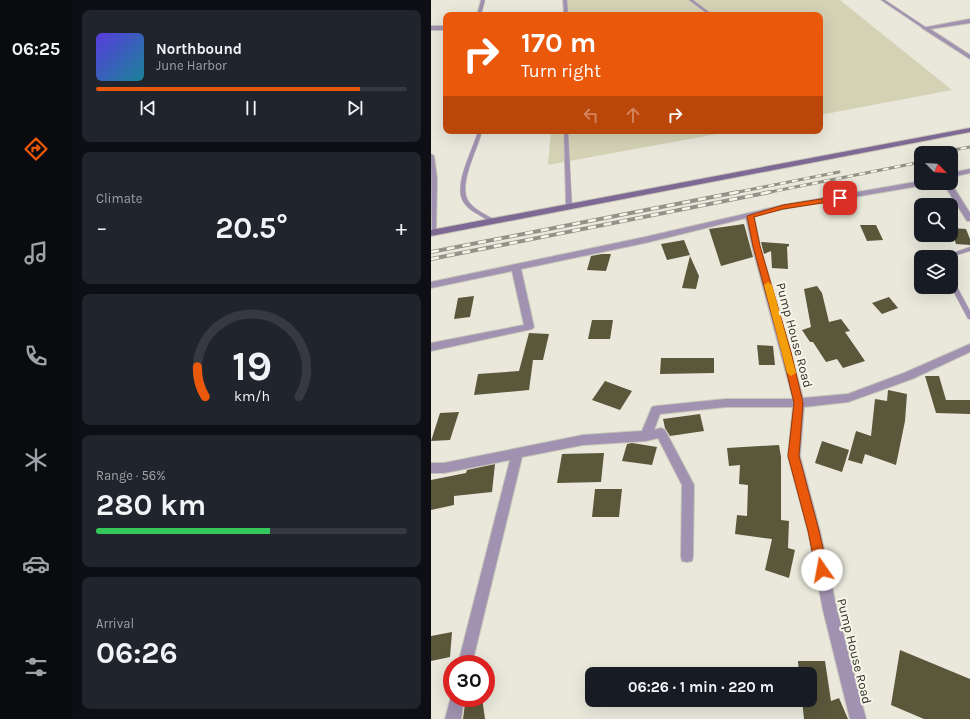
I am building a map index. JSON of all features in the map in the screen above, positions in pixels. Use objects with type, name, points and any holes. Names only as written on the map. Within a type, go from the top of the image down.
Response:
[{"type":"main road","points":[[432,233],[970,130]]},
{"type":"street","points":[[925,28],[970,21]]},
{"type":"street","points":[[431,28],[443,28]]},
{"type":"street","points":[[925,28],[970,57]]},
{"type":"street","points":[[431,156],[433,179],[432,233]]},
{"type":"street","points":[[958,173],[970,171]]},
{"type":"street","points":[[431,285],[645,240],[751,216],[783,207],[914,185]]},
{"type":"street","points":[[951,190],[970,219]]},
{"type":"street","name":"Pump House Road","points":[[751,216],[757,246],[799,403],[793,456],[814,531],[830,610],[858,719]]},
{"type":"street","points":[[431,347],[529,328],[516,267]]},
{"type":"street","points":[[646,436],[656,410],[726,403],[799,403],[848,398],[908,376],[970,348]]},
{"type":"street","points":[[431,468],[444,468],[583,440],[646,436],[661,433],[688,485],[687,556]]},
{"type":"street","points":[[467,655],[518,452]]},
{"type":"street","points":[[453,719],[455,707]]},
{"type":"lane","points":[[480,12],[483,0]]},
{"type":"lane","points":[[565,0],[566,12]]},
{"type":"lane","points":[[691,0],[707,12]]},
{"type":"lane","points":[[883,0],[925,28]]},
{"type":"lane","points":[[479,134],[462,186],[465,201],[475,210],[493,221]]},
{"type":"lane","points":[[566,134],[569,206]]},
{"type":"lane","points":[[958,253],[970,249]]},
{"type":"lane","points":[[957,294],[970,318]]},
{"type":"shaded area","points":[[565,0],[840,0],[952,90],[823,114],[823,12],[564,12]]},
{"type":"shaded area","points":[[551,134],[717,134],[548,165]]},
{"type":"building","points":[[744,224],[753,257],[721,266],[709,229]]},
{"type":"building","points":[[860,225],[876,225],[883,240],[867,241]]},
{"type":"building","points":[[958,228],[966,229],[970,239],[970,245],[956,244],[955,242],[958,242]]},
{"type":"building","points":[[684,240],[690,255],[667,260],[661,244]]},
{"type":"building","points":[[761,242],[789,244],[787,247],[788,269],[772,268],[771,251],[764,254]]},
{"type":"building","points":[[611,254],[606,271],[587,270],[591,256]]},
{"type":"building","points":[[690,256],[699,276],[696,289],[682,288]]},
{"type":"building","points":[[817,286],[822,293],[829,322],[841,319],[850,331],[845,332],[865,361],[843,368],[837,359],[826,362],[813,342],[810,342],[802,330],[811,327],[804,289]]},
{"type":"building","points":[[474,296],[470,317],[454,319],[458,298]]},
{"type":"building","points":[[889,297],[898,308],[882,314],[872,303]]},
{"type":"building","points":[[592,320],[613,320],[610,339],[588,339]]},
{"type":"building","points":[[529,333],[549,334],[543,360],[533,360],[529,390],[474,395],[478,374],[519,371]]},
{"type":"building","points":[[757,345],[773,346],[775,365],[759,365]]},
{"type":"building","points":[[661,358],[714,358],[714,373],[660,374]]},
{"type":"building","points":[[925,376],[939,376],[946,400],[970,400],[970,414],[936,413]]},
{"type":"building","points":[[605,381],[632,391],[620,410],[592,400]]},
{"type":"building","points":[[888,390],[907,394],[905,421],[896,465],[865,454],[862,464],[848,460],[856,431],[871,436],[875,399],[887,401]]},
{"type":"building","points":[[459,412],[450,440],[431,441],[440,413]]},
{"type":"building","points":[[700,414],[704,431],[670,436],[665,428],[663,419]]},
{"type":"building","points":[[822,441],[849,450],[842,472],[815,463]]},
{"type":"building","points":[[632,443],[657,447],[652,465],[622,461],[627,444]]},
{"type":"building","points":[[779,445],[781,457],[781,520],[789,521],[788,548],[795,550],[789,578],[765,570],[772,539],[735,534],[737,515],[747,516],[748,485],[739,484],[740,465],[729,466],[727,448]]},
{"type":"building","points":[[604,453],[601,482],[557,483],[562,454]]},
{"type":"building","points":[[495,464],[492,492],[454,496],[454,505],[431,510],[431,480],[466,473],[467,470]]},
{"type":"building","points":[[595,489],[622,489],[619,517],[592,517]]},
{"type":"building","points":[[452,632],[450,655],[443,655],[443,658],[431,661],[431,636]]},
{"type":"building","points":[[900,650],[970,679],[970,719],[924,719],[891,705]]},
{"type":"building","points":[[798,661],[825,661],[831,701],[839,698],[848,719],[804,719],[803,707],[817,707],[817,667],[798,667]]},
{"type":"building","points":[[465,707],[483,707],[485,719],[463,719]]},
{"type":"railway","points":[[958,149],[970,147]]},
{"type":"railway","points":[[765,193],[914,163]]},
{"type":"railway","points":[[733,193],[839,172]]},
{"type":"railway","points":[[431,252],[738,192]]},
{"type":"railway","points":[[431,259],[770,192]]},
{"type":"slow traffic","points":[[768,285],[791,373]]},
{"type":"route","points":[[822,570],[814,531],[793,456],[799,403],[757,246],[751,216],[783,207],[840,198]]}]
